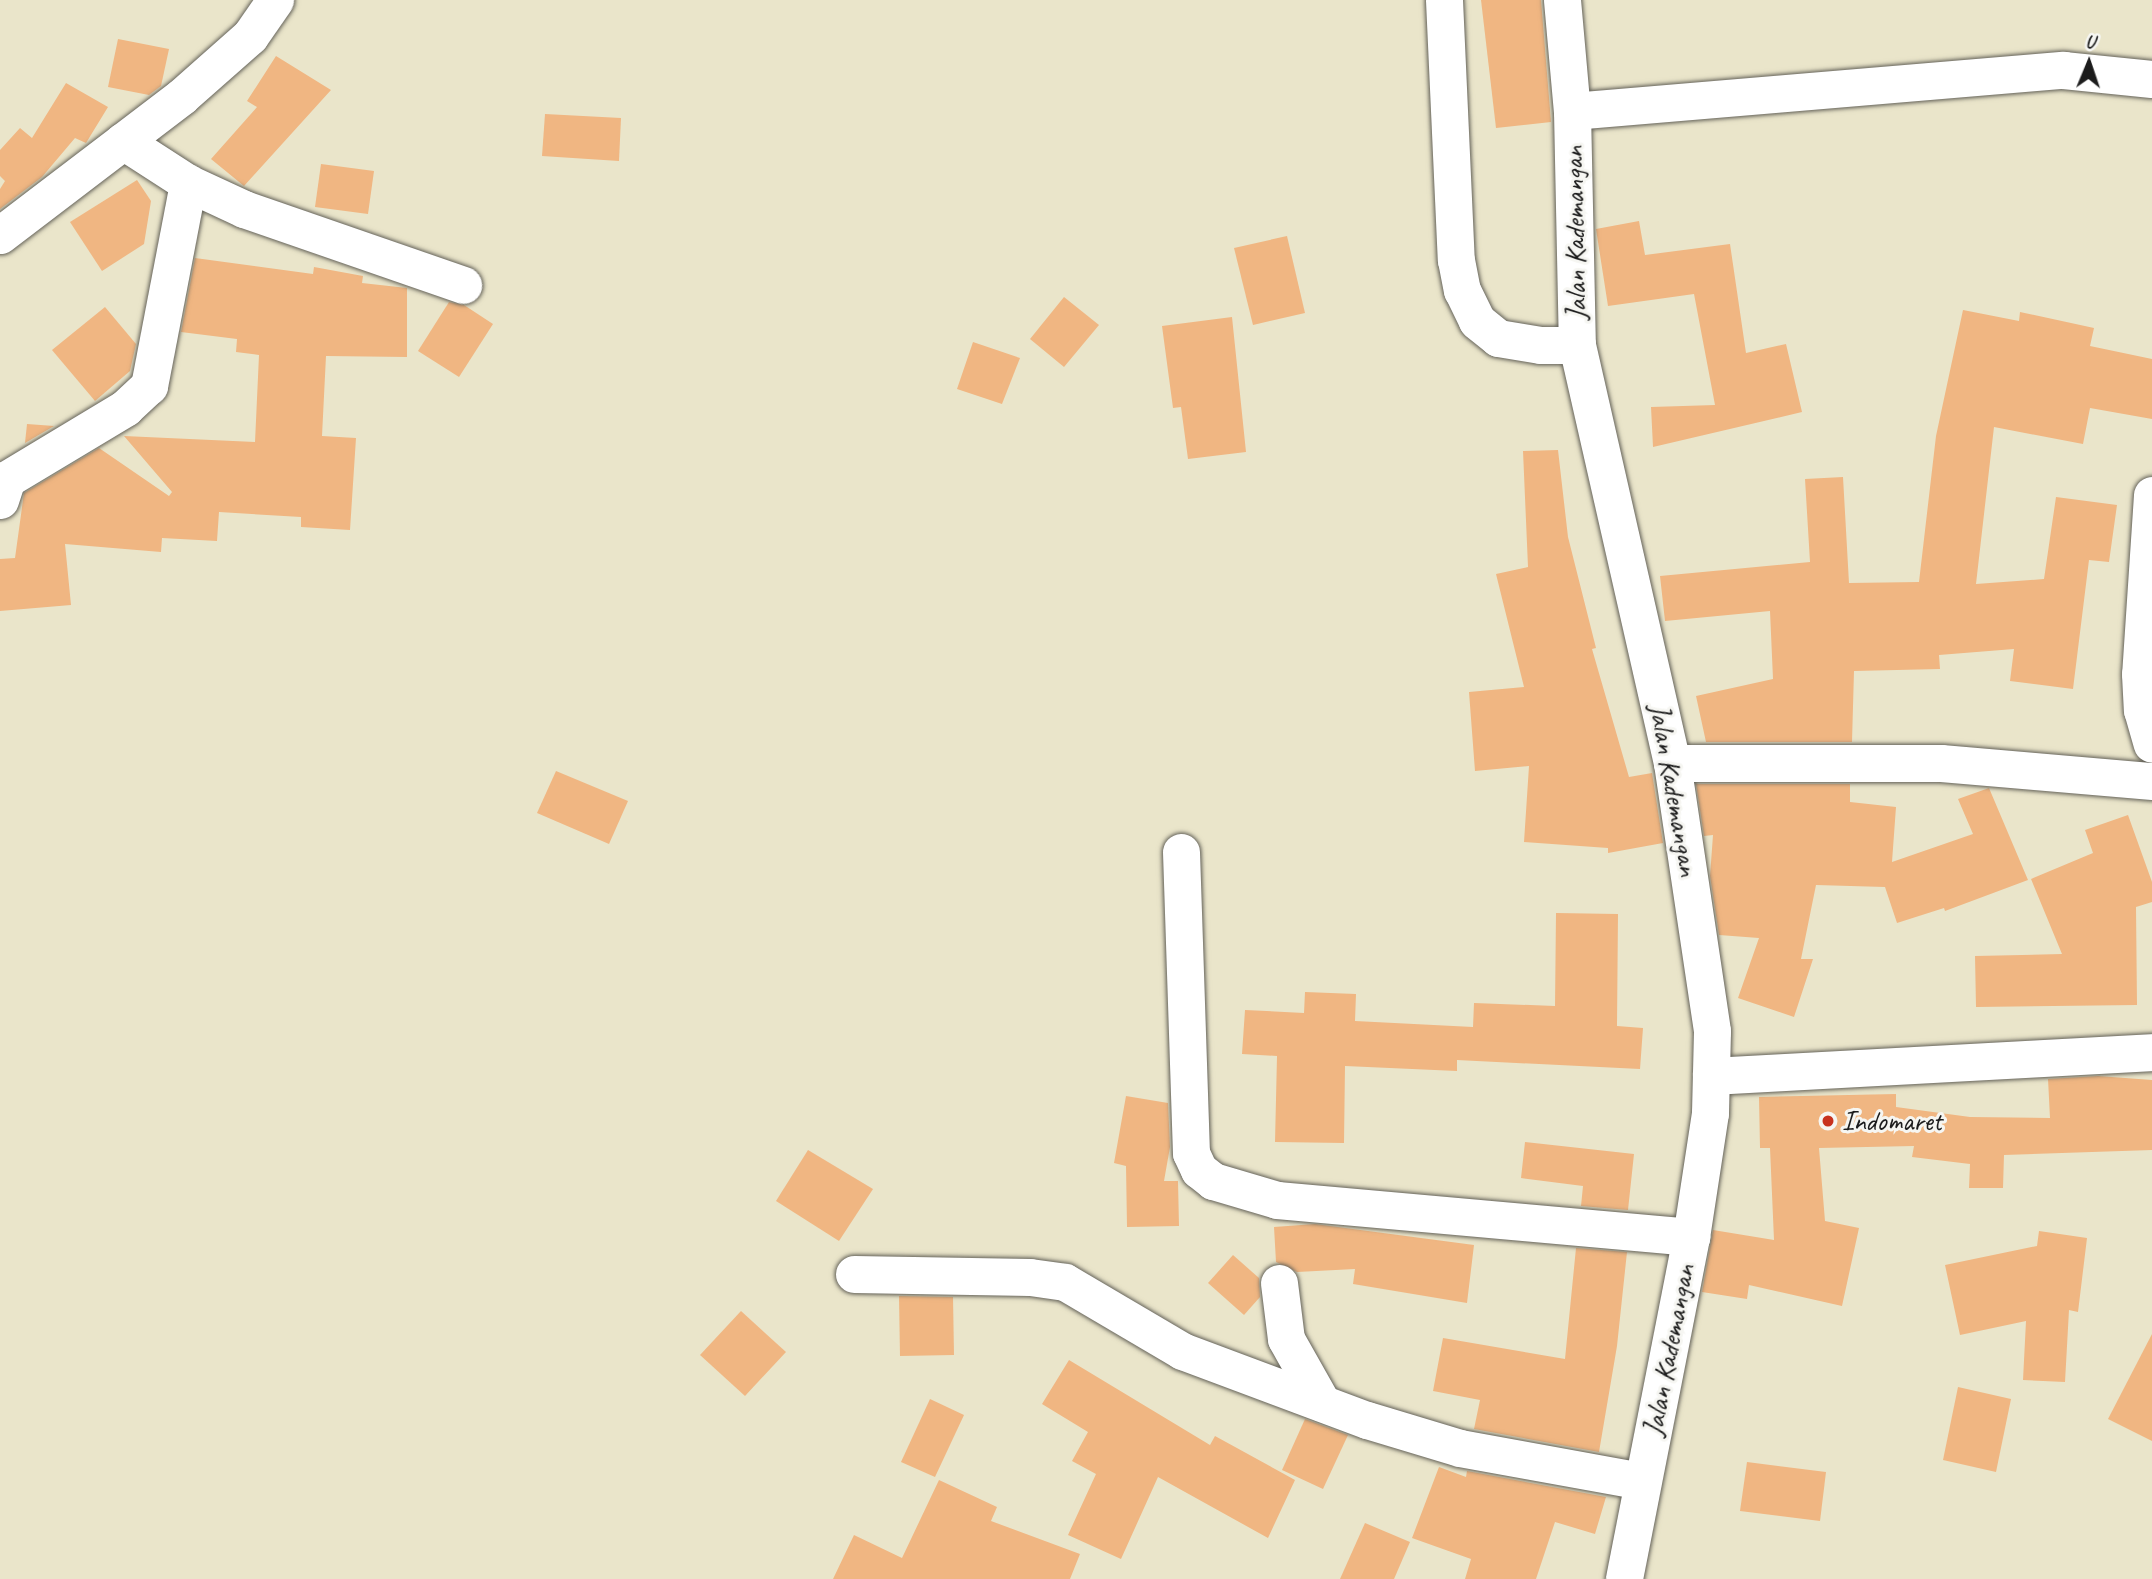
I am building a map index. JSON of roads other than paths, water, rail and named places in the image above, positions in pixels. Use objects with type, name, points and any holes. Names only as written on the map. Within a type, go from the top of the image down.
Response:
[{"type":"street","points":[[0,235],[123,141],[250,36],[275,0]]},
{"type":"street","points":[[1444,0],[1456,260],[1462,290],[1477,321],[1498,338],[1577,345]]},
{"type":"street","name":"Jalan Kademangan","points":[[1562,0],[1572,111],[1577,345],[1672,763],[1712,1031],[1711,1076],[1690,1237],[1624,1579]]},
{"type":"street","points":[[1572,111],[2063,71],[2152,79]]},
{"type":"street","points":[[123,141],[188,183],[301,231],[463,285]]},
{"type":"street","points":[[0,500],[7,480],[125,408],[149,386],[188,183]]},
{"type":"street","points":[[2152,495],[2140,674],[2142,710],[2152,744]]},
{"type":"street","points":[[1672,763],[1941,763],[2152,781]]},
{"type":"street","points":[[1181,852],[1191,1153],[1199,1170],[1213,1181],[1277,1200],[1690,1237]]},
{"type":"street","points":[[1711,1076],[2152,1052]]},
{"type":"street","points":[[854,1274],[1030,1277],[1065,1282],[1182,1351],[1322,1403],[1460,1448],[1642,1481]]},
{"type":"street","points":[[1279,1283],[1281,1323],[1286,1339],[1322,1403]]},
{"type":"place","name":"Indomaret","points":[[1828,1121]]}]
